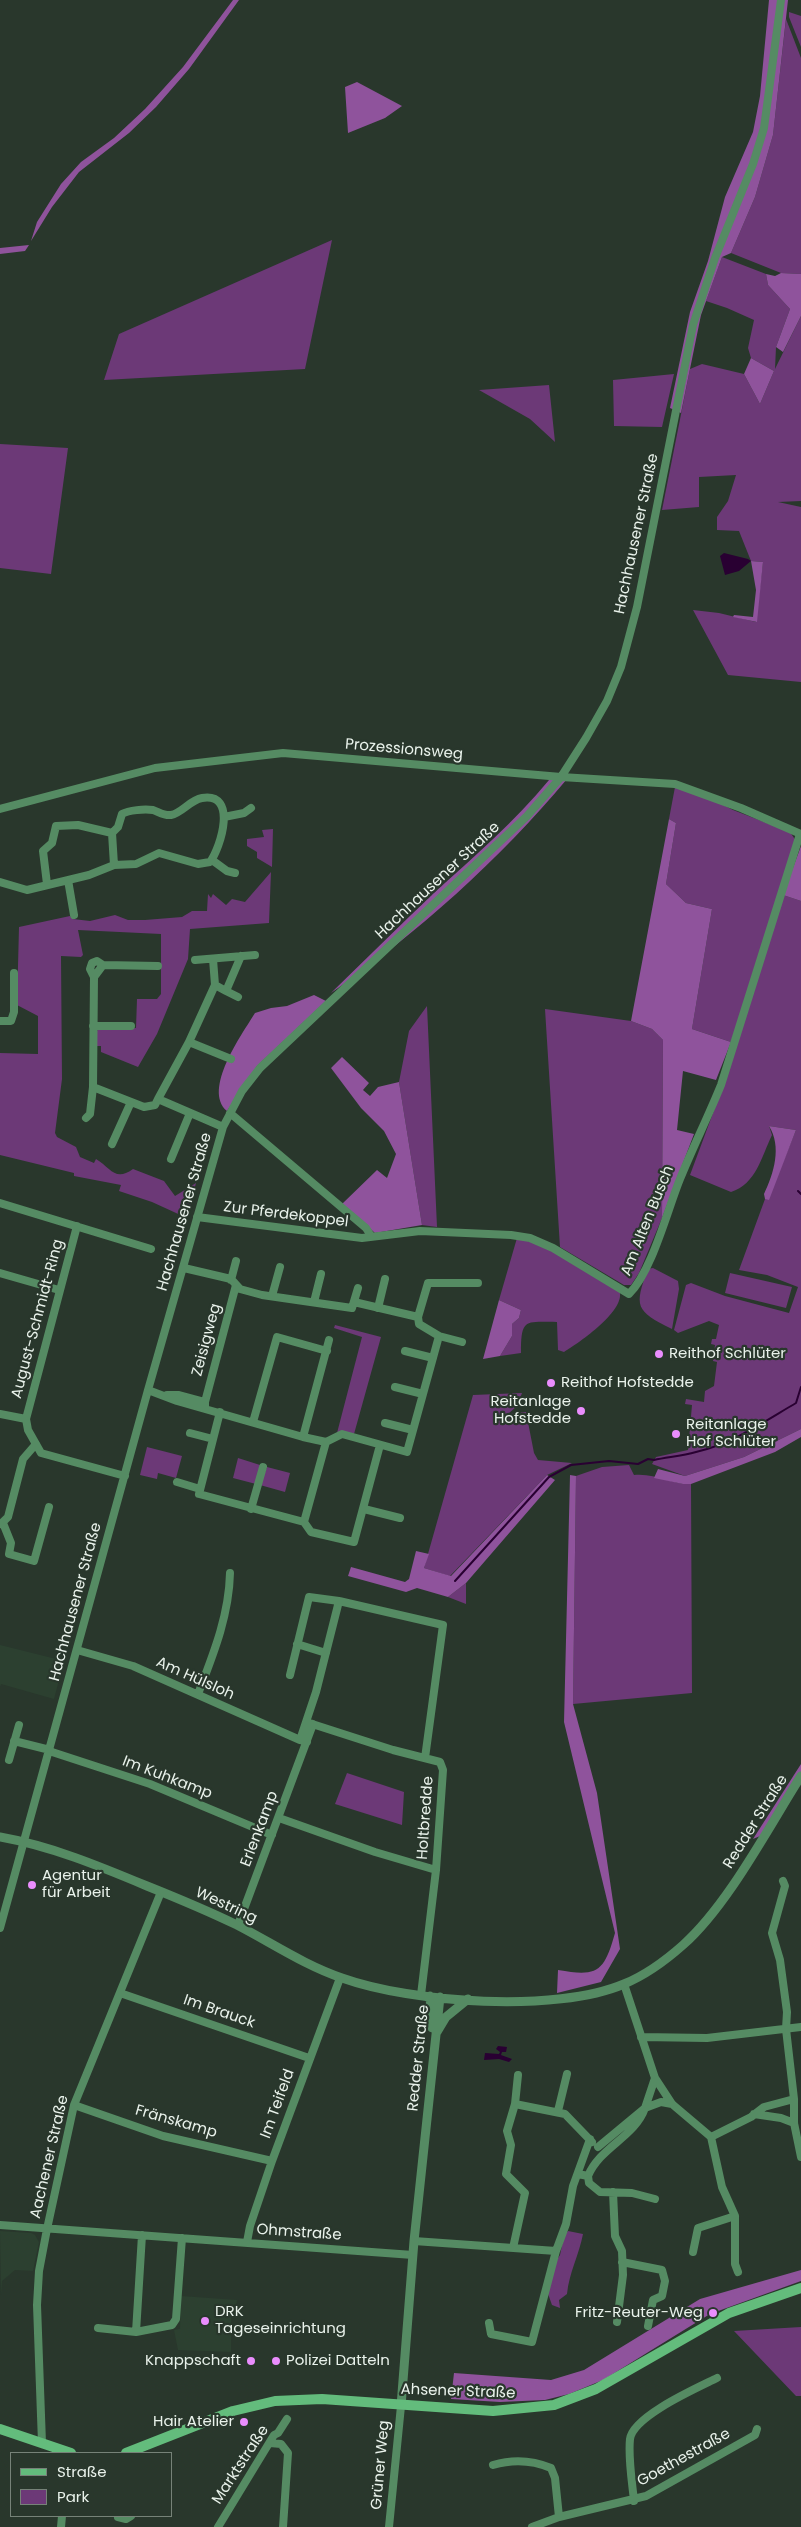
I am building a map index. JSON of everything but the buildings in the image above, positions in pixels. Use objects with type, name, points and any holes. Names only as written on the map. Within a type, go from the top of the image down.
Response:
[{"type":"main road","name":"Ahsener Straße","points":[[129,2452],[233,2411],[268,2402],[313,2399],[493,2411],[554,2405],[596,2388],[729,2313],[801,2288]]},
{"type":"main road","points":[[0,2429],[42,2443],[59,2451]]},
{"type":"street","name":"Hachhausener Straße","points":[[0,1928],[148,1390],[223,1127],[242,1091],[260,1068],[527,816],[561,777],[607,701],[621,667],[637,607],[692,325],[715,258],[753,164],[764,128],[781,0]]},
{"type":"street","name":"Prozessionsweg","points":[[0,809],[155,768],[283,753],[686,786],[801,834]]},
{"type":"street","points":[[0,882],[27,890],[68,880],[114,865],[136,864],[159,853],[198,864],[212,860],[221,840],[224,816],[216,800],[199,798],[173,815],[165,815],[152,810],[127,811],[122,814],[118,827],[112,833],[114,865]]},
{"type":"street","points":[[224,816],[244,813],[251,808]]},
{"type":"street","points":[[47,884],[43,851],[52,843],[56,826],[78,825],[112,833]]},
{"type":"street","name":"Am Alten Busch","points":[[371,1236],[420,1231],[467,1231],[530,1238],[578,1262],[629,1294],[636,1287],[648,1261],[720,1085],[801,834]]},
{"type":"street","points":[[212,860],[227,871],[235,873]]},
{"type":"street","points":[[68,880],[74,915]]},
{"type":"street","points":[[195,960],[255,955]]},
{"type":"street","points":[[226,991],[241,956]]},
{"type":"street","points":[[93,1087],[144,1107],[155,1105],[190,1042],[215,985],[213,959]]},
{"type":"street","points":[[86,1118],[90,1114],[93,1087],[94,977],[90,969],[92,963],[97,961],[103,965],[158,966]]},
{"type":"street","points":[[0,1021],[11,1021],[14,1012],[14,973]]},
{"type":"street","points":[[215,985],[238,997]]},
{"type":"street","points":[[93,1026],[131,1026]]},
{"type":"street","points":[[190,1042],[231,1059]]},
{"type":"street","points":[[158,1099],[223,1127]]},
{"type":"street","points":[[112,1144],[131,1102]]},
{"type":"street","points":[[171,1159],[190,1113]]},
{"type":"street","points":[[230,1113],[366,1228],[371,1236]]},
{"type":"street","name":"August-Schmidt-Ring","points":[[0,1203],[151,1249]]},
{"type":"street","name":"Zur Pferdekoppel","points":[[197,1217],[362,1238],[371,1236]]},
{"type":"street","name":"August-Schmidt-Ring","points":[[26,1419],[76,1226]]},
{"type":"street","name":"Zeisigweg","points":[[205,1405],[234,1282],[236,1262]]},
{"type":"street","points":[[272,1296],[280,1266]]},
{"type":"street","points":[[184,1268],[234,1282],[240,1289],[272,1296],[352,1308],[358,1288]]},
{"type":"street","points":[[0,1273],[59,1290]]},
{"type":"street","points":[[314,1302],[321,1274]]},
{"type":"street","points":[[378,1308],[385,1279]]},
{"type":"street","points":[[462,1342],[439,1336],[419,1324],[418,1318],[428,1283],[478,1284]]},
{"type":"street","points":[[354,1302],[418,1318]]},
{"type":"street","points":[[148,1390],[205,1405],[220,1412],[326,1442],[342,1434],[407,1452],[439,1336]]},
{"type":"street","points":[[253,1422],[277,1337],[326,1352]]},
{"type":"street","points":[[303,1436],[329,1340]]},
{"type":"street","points":[[405,1351],[433,1358]]},
{"type":"street","points":[[395,1387],[423,1394]]},
{"type":"street","points":[[220,1412],[199,1494],[304,1522],[311,1532],[354,1542],[380,1445]]},
{"type":"street","points":[[0,1414],[26,1419],[41,1453],[125,1476]]},
{"type":"street","points":[[385,1423],[413,1430]]},
{"type":"street","points":[[190,1433],[213,1439]]},
{"type":"street","points":[[304,1522],[326,1442]]},
{"type":"street","points":[[36,1444],[23,1459],[8,1517],[2,1524],[11,1543],[9,1554],[34,1561],[49,1507]]},
{"type":"street","points":[[251,1509],[262,1467]]},
{"type":"street","points":[[178,1482],[200,1489]]},
{"type":"street","points":[[364,1509],[400,1518]]},
{"type":"street","points":[[198,1694],[220,1636],[230,1593],[230,1573]]},
{"type":"street","points":[[290,1675],[309,1597],[339,1601]]},
{"type":"street","name":"Holtbredde","points":[[339,1601],[443,1626],[425,1758],[440,1762],[443,1770],[426,1995]]},
{"type":"street","name":"Erlenkamp","points":[[238,1925],[279,1818],[310,1723],[339,1601]]},
{"type":"street","points":[[297,1644],[326,1653]]},
{"type":"street","name":"Am Hülsloh","points":[[77,1650],[133,1666],[303,1741]]},
{"type":"street","points":[[310,1723],[393,1750],[425,1758]]},
{"type":"street","points":[[9,1760],[19,1725]]},
{"type":"street","points":[[14,1741],[50,1751]]},
{"type":"street","name":"Im Kuhkamp","points":[[50,1751],[150,1784],[272,1835]]},
{"type":"street","name":"Redder Straße","points":[[401,2406],[414,2241],[434,2039],[440,1997],[504,2002],[575,1997],[624,1984],[658,1966],[685,1944],[709,1918],[801,1776]]},
{"type":"street","points":[[279,1818],[375,1852],[436,1870]]},
{"type":"street","name":"Westring","points":[[0,1837],[25,1841],[92,1862],[238,1925],[302,1961],[340,1978],[388,1990],[440,1997]]},
{"type":"street","points":[[783,1880],[785,1886],[772,1933],[780,1960],[787,2012],[786,2029],[794,2099],[794,2123],[801,2157]]},
{"type":"street","name":"Aachener Straße","points":[[42,2443],[37,2305],[39,2271],[47,2229],[74,2105],[161,1892]]},
{"type":"street","name":"Im Teifeld","points":[[247,2242],[250,2226],[272,2161],[340,1978]]},
{"type":"street","points":[[624,1984],[655,2078],[672,2104],[711,2137],[722,2187],[735,2216],[735,2264],[738,2272]]},
{"type":"street","name":"Im Brauck","points":[[120,1992],[309,2058]]},
{"type":"street","points":[[426,1995],[434,2039]]},
{"type":"street","points":[[434,2039],[446,2017],[468,1999]]},
{"type":"street","points":[[641,2037],[707,2038],[801,2027]]},
{"type":"street","points":[[558,2111],[567,2074]]},
{"type":"street","points":[[513,2248],[525,2193],[506,2174],[511,2145],[508,2131],[515,2104],[518,2075]]},
{"type":"street","points":[[655,2078],[641,2121],[603,2154],[593,2165],[588,2176],[589,2183],[600,2192],[632,2193],[655,2199]]},
{"type":"street","points":[[711,2137],[764,2107],[794,2099]]},
{"type":"street","points":[[598,2147],[645,2108],[662,2102],[672,2104]]},
{"type":"street","points":[[515,2104],[558,2111],[565,2114],[603,2154]]},
{"type":"street","name":"Fränskamp","points":[[74,2105],[163,2136],[272,2161]]},
{"type":"street","points":[[754,2114],[781,2118],[794,2123]]},
{"type":"street","points":[[489,2323],[491,2334],[532,2342],[556,2251],[566,2224],[573,2186],[590,2139]]},
{"type":"street","points":[[578,2174],[588,2176]]},
{"type":"street","points":[[613,2192],[615,2236],[622,2251],[623,2275],[617,2322]]},
{"type":"street","points":[[693,2252],[698,2228],[735,2216]]},
{"type":"street","name":"Ohmstraße","points":[[0,2225],[413,2255]]},
{"type":"street","points":[[136,2332],[142,2235]]},
{"type":"street","points":[[98,2328],[136,2332],[172,2325],[176,2319],[182,2238]]},
{"type":"street","points":[[414,2241],[556,2251]]},
{"type":"street","points":[[622,2262],[662,2270],[665,2281],[662,2296],[653,2300],[648,2326]]},
{"type":"street","points":[[634,2500],[630,2438],[634,2428],[647,2417],[717,2378]]},
{"type":"street","name":"Grüner Weg","points":[[390,2527],[401,2406]]},
{"type":"street","name":"Marktstraße","points":[[218,2527],[287,2419]]},
{"type":"street","name":"Goethestraße","points":[[532,2527],[559,2517],[646,2496],[755,2435],[757,2428]]},
{"type":"street","points":[[270,2443],[281,2444],[288,2449],[283,2527]]},
{"type":"street","points":[[493,2465],[508,2461],[538,2462],[551,2468],[555,2478],[559,2517]]},
{"type":"shaded area","points":[[233,0],[239,0],[189,69],[156,107],[129,133],[79,172],[52,207],[31,241],[37,222],[61,184],[81,162],[114,138],[145,109],[183,67]]},
{"type":"shaded area","points":[[769,0],[788,0],[773,135],[755,197],[731,253],[722,257],[701,315],[681,413],[670,408],[690,312],[708,261],[725,197],[753,132],[760,96]]},
{"type":"shaded area","points":[[357,82],[402,106],[385,118],[348,133],[345,87]]},
{"type":"shaded area","points":[[29,245],[25,251],[0,254],[0,248]]},
{"type":"shaded area","points":[[781,273],[801,274],[801,316],[783,352],[776,347],[790,309],[768,285],[766,274],[775,276]]},
{"type":"shaded area","points":[[751,358],[774,371],[760,404],[744,374]]},
{"type":"shaded area","points":[[724,553],[751,561],[739,571],[725,575],[720,556]]},
{"type":"shaded area","points":[[751,561],[763,562],[757,622],[733,617],[734,615],[753,617],[756,590]]},
{"type":"shaded area","points":[[567,779],[514,838],[456,894],[395,946],[331,993],[422,904],[508,824],[549,780]]},
{"type":"shaded area","points":[[669,819],[676,823],[666,884],[686,903],[712,909],[692,1029],[731,1042],[716,1080],[683,1071],[677,1130],[694,1134],[662,1218],[663,1040],[652,1029],[631,1021]]},
{"type":"shaded area","points":[[801,846],[801,901],[783,895]]},
{"type":"shaded area","points":[[314,995],[326,1001],[257,1066],[227,1111],[220,1102],[221,1076],[234,1048],[255,1013],[287,1006]]},
{"type":"shaded area","points":[[342,1057],[369,1083],[363,1090],[370,1096],[378,1087],[399,1082],[422,1225],[375,1233],[342,1204],[377,1170],[387,1178],[396,1154],[384,1131],[361,1108],[331,1068]]},
{"type":"shaded area","points":[[769,1126],[796,1130],[769,1200],[765,1199],[764,1194],[771,1177],[776,1151],[773,1134]]},
{"type":"shaded area","points":[[499,1300],[521,1310],[519,1318],[512,1324],[512,1336],[500,1356],[483,1359]]},
{"type":"shaded area","points":[[801,1429],[801,1437],[775,1452],[691,1484],[654,1478],[658,1469],[685,1476],[744,1457]]},
{"type":"shaded area","points":[[547,1475],[555,1480],[466,1583],[448,1597],[417,1588],[406,1592],[348,1576],[351,1567],[405,1582],[409,1579],[416,1551],[429,1554],[424,1568],[451,1576]]},
{"type":"shaded area","points":[[570,1475],[576,1476],[573,1704],[597,1793],[620,1949],[601,1982],[557,1993],[558,1970],[582,1973],[597,1969],[603,1964],[607,1956],[615,1933],[564,1722]]},
{"type":"shaded area","points":[[0,1645],[64,1661],[54,1699],[1,1684],[0,1687]]},
{"type":"shaded area","points":[[801,1764],[801,1783],[772,1831],[753,1839]]},
{"type":"shaded area","points":[[498,2046],[507,2047],[506,2052],[502,2052],[501,2055],[512,2059],[509,2062],[499,2059],[484,2060],[485,2053],[499,2054],[500,2052],[496,2049]]},
{"type":"shaded area","points":[[0,2231],[31,2233],[35,2235],[39,2242],[33,2271],[15,2270],[2,2281],[1,2295]]},
{"type":"shaded area","points":[[801,2270],[801,2281],[710,2314],[603,2380],[569,2394],[545,2400],[500,2402],[451,2399],[454,2373],[551,2380],[584,2370],[700,2299]]},
{"type":"shaded area","name":"DRK Tageseinrichtung","points":[[181,2296],[237,2300],[235,2314],[231,2314],[231,2352],[178,2350],[174,2330],[180,2329]]},
{"type":"green space","points":[[789,12],[801,16],[801,47],[789,17]]},
{"type":"green space","points":[[786,19],[801,58],[801,274],[781,273],[731,253],[755,197],[773,135]]},
{"type":"green space","points":[[332,240],[305,369],[104,380],[119,334]]},
{"type":"green space","points":[[722,257],[766,274],[768,285],[790,309],[776,347],[775,369],[801,316],[801,501],[778,502],[801,507],[801,682],[728,675],[693,610],[719,613],[756,622],[763,562],[751,561],[739,531],[717,530],[717,517],[728,501],[736,475],[699,477],[699,507],[662,510],[690,369],[702,364],[744,374],[760,404],[774,371],[751,358],[748,348],[754,320],[706,301]]},
{"type":"green space","points":[[674,374],[662,427],[614,426],[613,380]]},
{"type":"green space","points":[[549,385],[555,442],[530,419],[479,390]]},
{"type":"green space","points":[[0,444],[68,448],[51,574],[0,568]]},
{"type":"green space","points":[[675,787],[706,796],[733,810],[790,832],[796,841],[731,1042],[692,1029],[712,909],[686,903],[666,884],[676,823],[669,819]]},
{"type":"green space","points":[[273,829],[272,867],[257,858],[257,852],[247,846],[247,839],[264,837],[262,830]]},
{"type":"green space","points":[[271,872],[269,923],[190,929],[188,959],[157,1034],[138,1067],[101,1052],[101,1046],[96,1046],[96,1031],[100,1029],[136,1028],[137,999],[157,999],[161,994],[161,934],[78,930],[83,955],[81,957],[61,956],[62,1079],[55,1133],[57,1137],[76,1147],[80,1157],[94,1163],[96,1159],[117,1174],[127,1173],[133,1169],[164,1181],[175,1196],[196,1183],[187,1218],[152,1202],[119,1191],[121,1185],[74,1176],[74,1173],[0,1155],[0,1053],[38,1054],[38,1016],[17,1005],[19,927],[70,916],[73,919],[90,921],[115,915],[128,920],[182,917],[192,911],[207,911],[208,894],[211,898],[213,894],[226,905],[232,899],[245,902]]},
{"type":"green space","points":[[783,895],[801,901],[801,1429],[744,1457],[685,1476],[652,1464],[656,1457],[688,1450],[692,1405],[685,1404],[686,1399],[704,1402],[705,1391],[714,1386],[717,1362],[713,1361],[715,1345],[711,1344],[712,1339],[716,1339],[719,1325],[709,1321],[678,1333],[674,1330],[686,1285],[691,1283],[725,1296],[789,1313],[798,1287],[767,1275],[739,1270],[765,1199],[768,1199],[796,1130],[769,1126],[772,1135],[757,1169],[746,1183],[731,1192],[690,1175],[716,1105]]},
{"type":"green space","points":[[427,1006],[437,1227],[422,1225],[399,1082],[409,1031]]},
{"type":"green space","points":[[545,1009],[631,1021],[652,1029],[663,1040],[662,1218],[639,1273],[631,1285],[624,1285],[560,1247]]},
{"type":"green space","points":[[517,1238],[542,1245],[619,1290],[620,1298],[610,1316],[564,1352],[558,1350],[557,1322],[538,1322],[527,1324],[524,1328],[521,1353],[500,1356],[512,1336],[512,1324],[519,1318],[521,1310],[499,1300]]},
{"type":"green space","points":[[653,1268],[678,1281],[679,1289],[672,1329],[644,1312],[641,1306],[640,1299],[643,1281],[648,1269]]},
{"type":"green space","points":[[730,1273],[792,1287],[786,1308],[725,1293]]},
{"type":"green space","points":[[335,1325],[381,1337],[354,1434],[337,1433],[362,1337],[334,1328]]},
{"type":"green space","points":[[522,1393],[517,1406],[508,1414],[526,1412],[534,1453],[538,1460],[572,1463],[547,1475],[450,1576],[424,1568],[473,1395]]},
{"type":"green space","points":[[147,1447],[182,1456],[176,1478],[158,1473],[157,1479],[140,1475]]},
{"type":"green space","points":[[238,1458],[260,1465],[256,1484],[233,1478]]},
{"type":"green space","points":[[629,1465],[634,1475],[650,1476],[677,1483],[691,1484],[692,1693],[573,1704],[576,1476],[602,1467]]},
{"type":"green space","points":[[267,1467],[290,1473],[285,1492],[260,1485]]},
{"type":"green space","points":[[466,1583],[466,1604],[448,1597]]},
{"type":"green space","points":[[347,1773],[404,1792],[402,1825],[335,1804]]},
{"type":"green space","points":[[568,2231],[583,2234],[567,2294],[559,2300],[560,2308],[552,2305],[547,2291],[553,2266],[560,2255],[564,2236]]},
{"type":"green space","points":[[801,2327],[801,2396],[796,2396],[734,2331]]},
{"type":"waterway","points":[[798,1191],[801,1194]]},
{"type":"waterway","points":[[455,1581],[549,1477],[571,1465],[609,1461],[638,1464],[648,1459],[654,1460],[691,1453],[722,1444],[796,1403],[801,1387]]},
{"type":"place","name":"Reithof Schlüter","points":[[659,1354]]},
{"type":"place","name":"Reithof Hofstedde","points":[[551,1383]]},
{"type":"place","name":"Reitanlage Hofstedde","points":[[581,1411]]},
{"type":"place","name":"Reitanlage Hof Schlüter","points":[[676,1434]]},
{"type":"place","name":"Agentur für Arbeit","points":[[32,1885]]},
{"type":"place","name":"Fritz-Reuter-Weg","points":[[713,2313]]},
{"type":"place","name":"DRK Tageseinrichtung","points":[[205,2321]]},
{"type":"place","name":"Knappschaft","points":[[251,2361]]},
{"type":"place","name":"Polizei Datteln","points":[[276,2361]]},
{"type":"place","name":"Hair Atelier","points":[[244,2422]]}]
